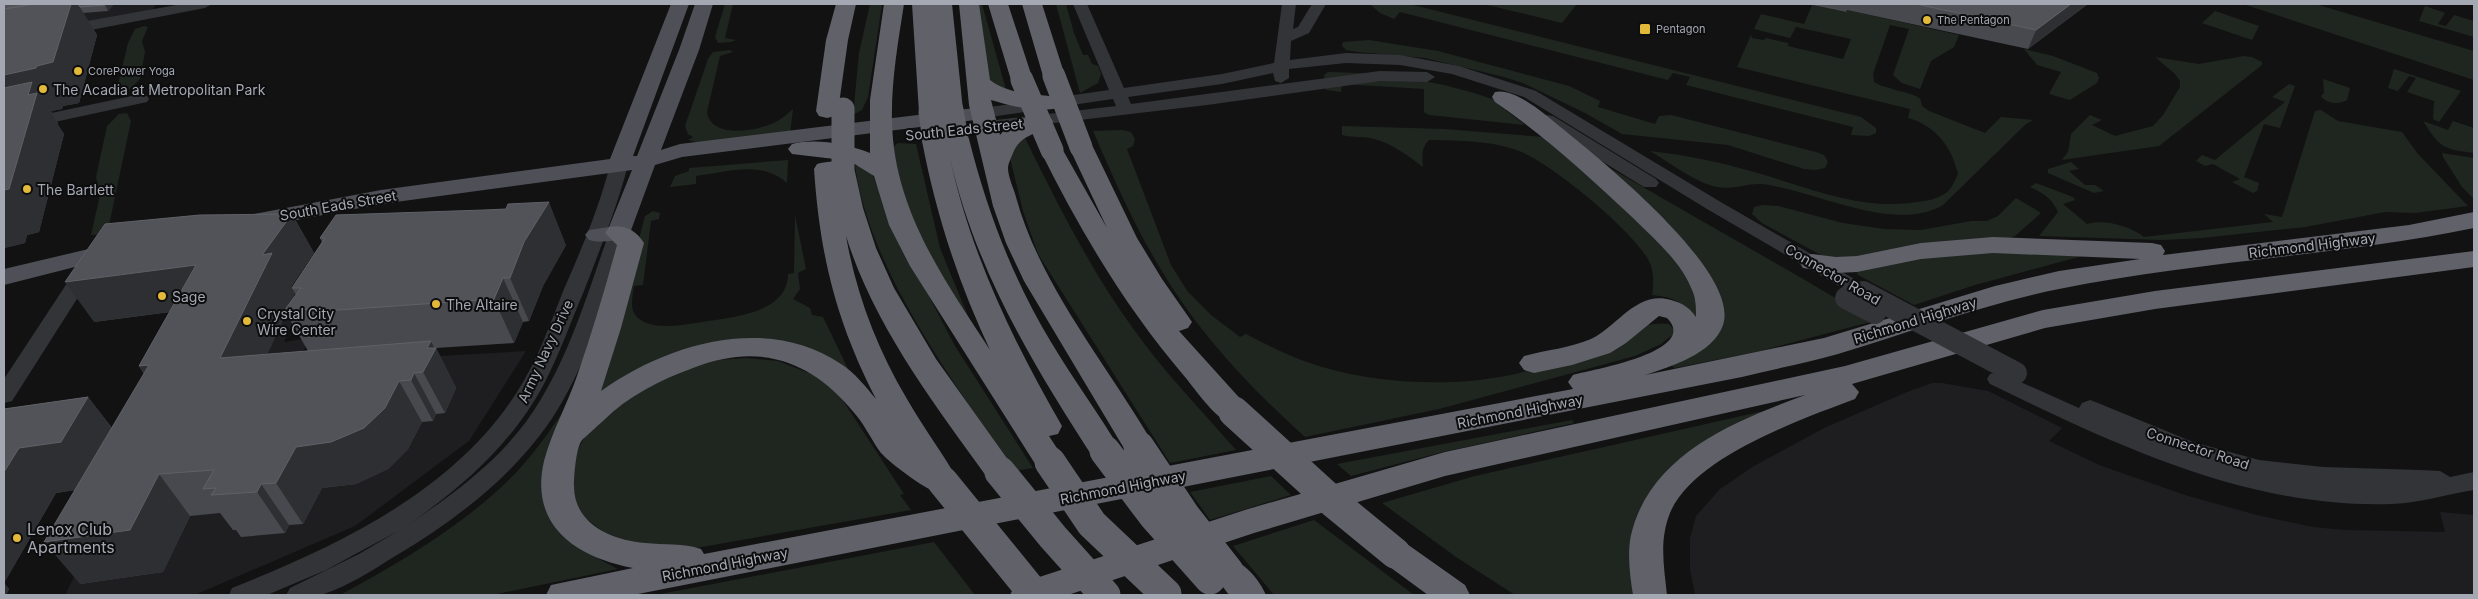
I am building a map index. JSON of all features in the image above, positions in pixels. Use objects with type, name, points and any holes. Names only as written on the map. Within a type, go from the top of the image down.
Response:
[{"type":"highway","points":[[826,4],[818,66],[835,110]]},
{"type":"highway","points":[[846,4],[834,59],[834,168],[827,204],[835,259],[852,316],[896,408],[943,482],[1034,595]]},
{"type":"highway","points":[[894,4],[884,69],[881,133],[885,172],[893,202],[917,254],[990,373],[1058,460]]},
{"type":"highway","points":[[922,4],[946,140],[951,217],[982,302],[1029,396],[1058,460],[1092,524],[1167,595]]},
{"type":"highway","points":[[941,111],[942,4]]},
{"type":"highway","points":[[969,4],[976,76],[985,120],[1006,206],[1026,261],[1138,447],[1185,516],[1228,585]]},
{"type":"highway","points":[[998,4],[1022,80],[1052,150],[1092,226],[1140,302],[1184,358],[1234,412],[1308,480],[1395,553],[1453,595]]},
{"type":"highway","points":[[1032,4],[1053,71],[1081,147],[1103,196],[1143,272],[1195,343],[1234,412]]},
{"type":"highway","points":[[1043,4],[1053,71]]},
{"type":"highway","points":[[976,76],[984,87],[995,94],[1019,100],[1046,112]]},
{"type":"highway","points":[[1392,435],[1634,368],[1674,353],[1693,342],[1709,325],[1710,308],[1706,290],[1690,264],[1662,231],[1588,162],[1527,110],[1503,97]]},
{"type":"highway","points":[[996,168],[1008,138],[1046,112]]},
{"type":"highway","points":[[946,140],[1008,291],[1053,373],[1105,451],[1154,516],[1228,585]]},
{"type":"highway","points":[[800,149],[846,152],[865,159],[885,172]]},
{"type":"highway","points":[[834,168],[884,293],[934,378],[1000,472],[1047,530],[1105,595]]},
{"type":"highway","name":"Richmond Highway","points":[[564,595],[1679,380],[1798,354],[1995,296],[2059,280],[2120,269],[2409,233],[2474,220]]},
{"type":"highway","points":[[607,234],[631,243],[605,336],[558,472],[558,496],[570,522],[579,532],[604,548],[638,558],[657,559],[783,552]]},
{"type":"highway","points":[[1812,262],[1836,266],[1857,264],[1921,251],[1993,245],[2084,250],[2246,253]]},
{"type":"highway","points":[[1027,595],[1248,522],[1429,468],[1845,376],[2043,319],[2097,309],[2474,259]]},
{"type":"highway","points":[[1534,363],[1582,353],[1608,342],[1645,311],[1659,307],[1674,310],[1686,323],[1687,336],[1674,353]]},
{"type":"highway","points":[[1650,595],[1645,555],[1652,515],[1660,499],[1670,486],[1695,461],[1735,438],[1788,413],[1991,333]]},
{"type":"highway","points":[[570,437],[605,401],[636,380],[668,365],[714,351],[779,350],[806,358],[830,371],[872,414],[896,449],[943,482]]},
{"type":"main road","name":"Army Navy Drive","points":[[619,165],[680,4]]},
{"type":"main road","name":"Army Navy Drive","points":[[607,234],[646,162],[689,50],[704,4]]},
{"type":"main road","name":"South Eads Street","points":[[646,162],[680,151],[881,133],[985,120]]},
{"type":"main road","name":"South Eads Street","points":[[235,224],[381,197],[646,162],[683,164],[800,149],[881,133]]},
{"type":"main road","points":[[4,277],[136,246]]},
{"type":"street","points":[[49,33],[153,9],[205,4]]},
{"type":"street","points":[[1080,4],[1126,110]]},
{"type":"street","points":[[1290,4],[1280,67],[1282,89],[1347,79],[1380,76],[1414,76],[1452,81],[1503,97]]},
{"type":"street","points":[[1304,30],[1308,4]]},
{"type":"street","points":[[1283,39],[1304,30],[1319,4]]},
{"type":"street","points":[[1333,58],[1347,79]]},
{"type":"street","name":"Connector Road","points":[[1119,93],[1242,76],[1333,58],[1386,60],[1436,66],[1506,84],[1552,107],[1658,172],[1812,262],[1855,295]]},
{"type":"street","name":"South Eads Street","points":[[985,120],[1046,112],[1126,110],[1282,89]]},
{"type":"street","points":[[1119,93],[1157,106]]},
{"type":"street","name":"South Eads Street","points":[[1046,112],[1119,93]]},
{"type":"street","points":[[4,128],[141,99]]},
{"type":"street","name":"Connector Road","points":[[1527,110],[1627,170],[2007,376],[2176,444],[2236,462],[2283,472],[2362,477],[2415,477],[2469,482]]},
{"type":"street","name":"Army Navy Drive","points":[[300,595],[374,558],[413,534],[479,484],[517,446],[548,407],[561,383],[607,234],[619,165]]},
{"type":"street","name":"Army Navy Drive","points":[[241,595],[328,559],[369,536],[440,488],[492,441],[515,413],[531,388],[607,234]]},
{"type":"street","points":[[4,396],[79,283],[93,256]]},
{"type":"street","points":[[492,441],[517,446]]},
{"type":"shaded area","points":[[4,4],[156,4],[150,15],[4,42]]},
{"type":"shaded area","points":[[725,4],[733,4],[725,38],[736,40],[718,43],[715,37]]},
{"type":"shaded area","points":[[870,4],[882,4],[868,97],[862,110],[853,115],[859,53]]},
{"type":"shaded area","points":[[975,4],[982,4],[1007,93],[988,83]]},
{"type":"shaded area","points":[[1056,4],[1066,4],[1074,33],[1083,55],[1088,55],[1092,64],[1098,66],[1101,74],[1098,83],[1080,93]]},
{"type":"shaded area","points":[[1370,4],[1409,4],[1861,117],[1876,128],[1876,133],[1869,136],[1851,135],[1853,127],[1686,85],[1690,77],[1673,73],[1668,80],[1400,12],[1394,19],[1380,13]]},
{"type":"shaded area","points":[[1483,4],[1577,4],[1562,23]]},
{"type":"shaded area","points":[[2243,4],[2315,4],[2474,51],[2474,80]]},
{"type":"shaded area","points":[[1812,5],[1845,12],[1847,10],[1959,35],[1954,47],[1931,61],[1920,89],[1902,83],[1893,75],[1909,29],[1890,25],[1873,74],[1874,82],[1917,97],[1922,106],[1929,111],[1985,133],[2001,117],[2033,120],[2026,124],[1943,205],[1923,213],[1901,215],[1854,208],[1762,184],[1728,188],[1709,185],[1692,177],[1650,151],[1715,162],[1834,196],[1875,203],[1896,204],[1924,201],[1939,197],[1948,192],[1958,174],[1947,146],[1941,138],[1926,126],[1908,118],[1910,109],[1737,67],[1751,35],[1752,38],[1764,40],[1766,38],[1788,43],[1788,46],[1843,59],[1851,39],[1796,27],[1790,38],[1754,29],[1761,14],[1804,24]]},
{"type":"shaded area","points":[[2425,6],[2445,13],[2438,24],[2446,26],[2454,15],[2474,21],[2474,37],[2419,21]]},
{"type":"shaded area","points":[[2215,11],[2259,26],[2252,40],[2202,23]]},
{"type":"shaded area","points":[[144,26],[148,27],[142,41],[145,52],[140,79],[127,92],[119,93],[117,88],[128,43],[135,29]]},
{"type":"shaded area","points":[[1369,40],[1438,51],[1569,86],[1600,101],[1598,107],[1655,124],[1659,116],[1671,115],[1816,152],[1824,155],[1828,162],[1825,168],[1816,170],[1804,169],[1728,145],[1622,134],[1585,113],[1523,83],[1504,77],[1425,58],[1358,52],[1346,50],[1342,46],[1343,42]]},
{"type":"shaded area","points":[[2024,49],[2053,56],[2097,73],[2099,78],[2097,83],[2070,100],[2049,94],[2061,72],[2037,65]]},
{"type":"shaded area","points":[[730,50],[733,52],[720,56],[707,112],[710,120],[716,126],[724,129],[744,131],[774,123],[793,109],[790,134],[701,143],[688,140],[693,137],[688,134],[685,126],[708,59],[713,52]]},
{"type":"shaded area","points":[[2244,56],[2252,57],[2262,62],[2262,65],[2159,146],[2062,160],[2068,152],[2071,134],[2090,115],[2102,120],[2092,125],[2115,136],[2153,126],[2163,115],[2180,87],[2180,81],[2175,74],[2155,57],[2199,64]]},
{"type":"shaded area","points":[[2394,69],[2461,91],[2439,122],[2433,119],[2434,101],[2407,92],[2416,78],[2409,76],[2398,91],[2388,88]]},
{"type":"shaded area","points":[[1328,72],[1393,76],[1457,88],[1498,101],[1499,105],[1525,125],[1429,115],[1424,112],[1424,89],[1342,84],[1341,92],[1326,90],[1324,75]]},
{"type":"shaded area","points":[[2323,79],[2350,88],[2347,100],[2333,103],[2323,99],[2321,96],[2324,93]]},
{"type":"shaded area","points":[[2289,84],[2295,86],[2280,128],[2264,124],[2244,177],[2259,183],[2257,191],[2253,193],[2232,182],[2240,179],[2213,164],[2205,166],[2196,161],[2202,155],[2215,160],[2285,102],[2272,97]]},
{"type":"shaded area","points":[[2321,110],[2338,121],[2402,132],[2418,154],[2468,206],[2415,213],[2385,212],[2305,227],[2202,238],[2162,240],[2039,236],[2058,212],[2047,196],[2030,187],[2036,183],[2073,197],[2075,200],[2063,204],[2087,224],[2101,222],[2117,224],[2144,237],[2273,222],[2264,214],[2282,217],[2315,111]]},
{"type":"shaded area","points":[[127,113],[131,121],[108,230],[104,234],[91,235],[100,195],[96,177],[107,126],[119,114]]},
{"type":"shaded area","points":[[2423,121],[2448,130],[2453,121],[2474,128],[2474,153],[2443,146]]},
{"type":"shaded area","points":[[1342,126],[1444,129],[1544,137],[1580,164],[1670,250],[1700,299],[1696,319],[1677,301],[1652,295],[1652,269],[1640,248],[1626,232],[1590,199],[1551,169],[1533,158],[1508,147],[1497,145],[1429,140],[1423,149],[1423,167],[1400,150],[1381,141],[1342,135]]},
{"type":"shaded area","points":[[1122,130],[1131,132],[1135,139],[1133,146],[1127,149],[1171,265],[1188,292],[1211,315],[1240,337],[1246,334],[1304,361],[1360,376],[1390,380],[1451,382],[1481,380],[1537,368],[1622,332],[1639,327],[1669,324],[1676,332],[1661,344],[1635,356],[1439,409],[1305,437],[1264,399],[1226,358],[1191,314],[1150,252],[1093,131]]},
{"type":"shaded area","points":[[1025,138],[1075,235],[1117,305],[1156,359],[1236,450],[1170,463],[1038,254],[1023,211],[1009,154],[1014,145]]},
{"type":"shaded area","points":[[898,143],[916,144],[940,248],[970,321],[967,323],[902,201],[893,147]]},
{"type":"shaded area","points":[[2442,153],[2474,158],[2474,199],[2462,187]]},
{"type":"shaded area","points":[[1594,159],[1874,321],[1760,351],[1675,368],[1670,365],[1721,313]]},
{"type":"shaded area","points":[[788,160],[787,183],[777,176],[766,172],[744,169],[696,176],[696,184],[670,187],[675,176],[689,171],[689,168]]},
{"type":"shaded area","points":[[2071,162],[2079,169],[2069,171],[2085,185],[2095,185],[2104,191],[2094,193],[2048,173],[2048,169]]},
{"type":"shaded area","points":[[867,163],[912,264],[955,346],[1033,468],[1014,471],[942,364],[896,286],[878,246],[864,206],[855,166]]},
{"type":"shaded area","points":[[2016,198],[2041,213],[2015,236],[2007,239],[1850,259],[1830,260],[1762,223],[1752,214],[1754,207],[1762,205],[1778,206],[1843,223],[1884,229],[1921,230],[1971,221],[1987,221],[1998,216]]},
{"type":"shaded area","points":[[653,211],[660,213],[659,219],[651,221],[643,285],[634,286],[633,310],[640,319],[648,324],[658,326],[679,325],[732,317],[770,305],[786,287],[788,274],[794,273],[795,215],[806,269],[798,273],[800,289],[793,299],[810,308],[812,315],[823,317],[849,371],[756,342],[598,396],[645,216]]},
{"type":"shaded area","points":[[1985,251],[2086,255],[1975,285],[1914,305],[1858,275],[1856,271],[1892,261]]},
{"type":"shaded area","points":[[295,293],[305,295],[284,342],[309,338],[298,364],[526,351],[469,441],[355,526],[197,594],[65,595],[185,356]]},
{"type":"shaded area","points":[[746,358],[778,361],[814,375],[838,393],[904,494],[900,495],[911,510],[696,548],[647,547],[605,533],[580,514],[570,491],[572,461],[587,432],[612,407],[685,367],[718,360]]},
{"type":"shaded area","points":[[1932,383],[1988,391],[2062,428],[2049,441],[2099,465],[2188,496],[2257,515],[2313,527],[2345,530],[2445,532],[2440,512],[2474,515],[2474,595],[1695,595],[1690,569],[1690,538],[1696,516],[1720,489],[1754,466],[1824,428]]},
{"type":"shaded area","points":[[572,399],[553,524],[575,544],[618,569],[492,595],[340,595],[437,538],[483,503],[504,485],[529,458]]},
{"type":"shaded area","points":[[1777,408],[1695,451],[1634,587],[1637,595],[1515,595],[1456,557],[1382,503],[1475,476]]},
{"type":"shaded area","points":[[1572,420],[1574,423],[1443,452],[1351,476],[1337,464]]},
{"type":"shaded area","points":[[1271,476],[1291,495],[1210,520],[1190,492]]},
{"type":"shaded area","points":[[1314,520],[1414,595],[1274,595],[1233,546]]},
{"type":"shaded area","points":[[934,542],[975,595],[655,595]]},
{"type":"building","points":[[4,4],[34,4],[4,9]]},
{"type":"building","points":[[34,4],[71,4],[53,62],[4,75],[4,9]]},
{"type":"building","points":[[78,4],[106,4],[80,7]]},
{"type":"building","points":[[1916,4],[2071,4],[2036,30]]},
{"type":"building","points":[[32,82],[28,95],[37,93],[9,189],[4,190],[4,88]]},
{"type":"building","points":[[549,202],[524,242],[510,278],[503,278],[494,299],[310,312],[312,309],[284,311],[301,288],[292,288],[325,238],[320,238],[336,215],[506,209],[508,204]]},
{"type":"building","points":[[292,214],[262,255],[272,253],[220,358],[431,341],[427,348],[436,348],[423,372],[414,373],[411,380],[399,381],[385,408],[364,428],[331,442],[296,447],[276,483],[261,484],[257,492],[211,495],[216,488],[203,489],[214,470],[159,474],[130,530],[44,542],[149,365],[139,366],[196,265],[65,282],[105,224],[200,215]]},
{"type":"building","points":[[88,397],[61,442],[19,448],[4,472],[4,409]]},
{"type":"place","name":"The Pentagon","points":[[1927,20]]},
{"type":"place","name":"Pentagon","points":[[1645,29]]},
{"type":"place","name":"CorePower Yoga","points":[[78,71]]},
{"type":"place","name":"The Acadia at Metropolitan Park","points":[[43,89]]},
{"type":"place","name":"The Bartlett","points":[[27,189]]},
{"type":"place","name":"Sage","points":[[162,296]]},
{"type":"place","name":"The Altaire","points":[[436,304]]},
{"type":"place","name":"Crystal City Wire Center","points":[[247,321]]},
{"type":"place","name":"Lenox Club Apartments","points":[[17,538]]}]
